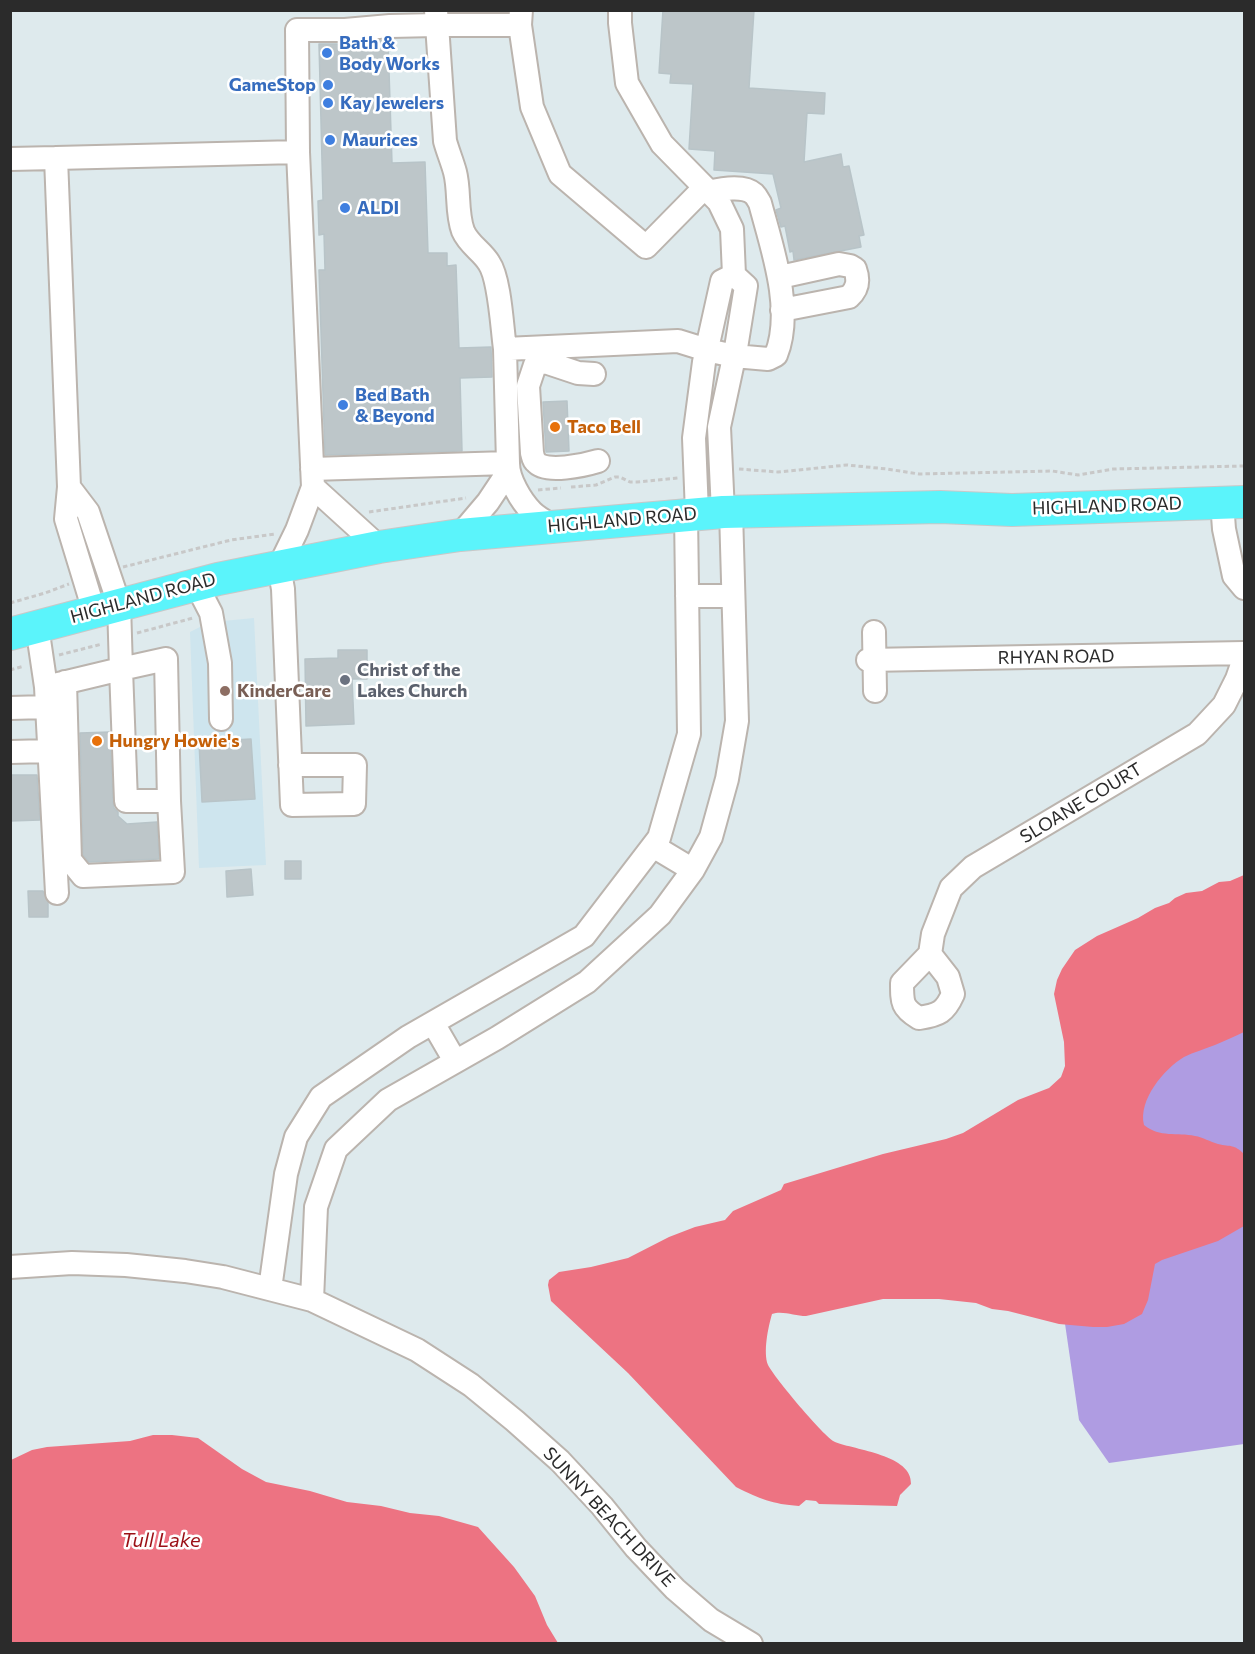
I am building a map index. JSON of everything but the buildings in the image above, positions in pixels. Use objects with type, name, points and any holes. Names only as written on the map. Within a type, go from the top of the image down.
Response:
[{"type":"highway","name":"HIGHLAND ROAD","points":[[24,630],[196,584],[379,547],[460,535],[709,513],[940,507],[1012,510],[1233,502]]},
{"type":"street","points":[[270,1289],[286,1174],[296,1137],[321,1097],[408,1037],[584,936],[659,838],[688,734],[687,596],[709,513],[719,427],[746,286],[734,275],[732,229],[718,202],[662,144],[627,83],[620,10]]},
{"type":"street","points":[[436,18],[445,141],[455,172],[459,217],[463,231],[471,244],[490,264],[496,278],[505,349],[508,467],[521,496],[533,513],[553,526]]},
{"type":"street","points":[[290,765],[283,589],[279,567],[297,530],[312,478],[298,152],[297,30],[345,30],[390,26],[436,18],[520,18],[532,107],[560,174],[646,247],[707,190],[735,189],[754,194],[760,203],[780,277],[782,338],[776,355],[768,359],[734,357],[706,351],[678,341],[505,349]]},
{"type":"street","points":[[10,159],[298,152]]},
{"type":"street","points":[[56,158],[69,487],[88,512],[106,608],[121,669],[126,801],[169,801]]},
{"type":"street","points":[[780,277],[839,264],[855,269],[858,282],[849,297],[782,310]]},
{"type":"street","points":[[312,1300],[316,1207],[336,1149],[388,1100],[587,982],[660,915],[693,870],[711,837],[727,779],[737,722],[733,596],[709,513],[694,438],[706,351],[722,281],[734,275]]},
{"type":"street","points":[[594,374],[578,373],[545,362],[535,365],[528,386],[532,453],[536,463],[543,467],[554,468],[584,466],[598,461]]},
{"type":"street","points":[[312,478],[508,467]]},
{"type":"street","points":[[460,535],[488,502],[508,467]]},
{"type":"street","points":[[312,478],[379,547]]},
{"type":"street","points":[[1233,502],[1224,529],[1234,576],[1245,588]]},
{"type":"street","points":[[196,584],[211,613],[220,663],[221,719]]},
{"type":"street","points":[[687,596],[733,596]]},
{"type":"street","points":[[10,708],[53,692],[121,669],[166,659],[173,873],[83,876],[70,860],[53,692],[24,630]]},
{"type":"street","points":[[874,632],[872,660],[875,691]]},
{"type":"street","name":"RHYAN ROAD","points":[[872,660],[1245,653]]},
{"type":"street","name":"SLOANE COURT","points":[[930,954],[933,934],[951,888],[973,867],[1197,734],[1224,705],[1238,679],[1245,659]]},
{"type":"street","points":[[53,692],[49,751],[57,893]]},
{"type":"street","points":[[10,752],[49,751]]},
{"type":"street","points":[[653,846],[693,870]]},
{"type":"street","points":[[433,1023],[455,1061]]},
{"type":"street","name":"SUNNY BEACH DRIVE","points":[[10,1267],[72,1263],[126,1265],[214,1275],[312,1300],[417,1350],[471,1385],[515,1421],[560,1461],[675,1589],[711,1620],[751,1644]]},
{"type":"shaded area","name":"KinderCare","points":[[254,618],[266,865],[199,868],[190,632],[202,626],[223,621]]},
{"type":"shaded area","points":[[1244,1002],[1244,1444],[1109,1463],[1079,1420],[1062,1303],[1148,1047]]},
{"type":"water","points":[[1244,875],[1244,1032],[1176,1062],[1154,1086],[1143,1115],[1144,1125],[1156,1132],[1198,1137],[1235,1147],[1244,1154],[1244,1226],[1218,1241],[1155,1264],[1148,1300],[1142,1314],[1124,1324],[1093,1327],[1059,1324],[992,1309],[976,1303],[939,1299],[883,1299],[806,1316],[772,1314],[766,1354],[772,1372],[829,1438],[835,1442],[881,1455],[903,1466],[909,1474],[911,1484],[900,1495],[897,1506],[819,1504],[816,1501],[806,1500],[799,1506],[781,1504],[752,1495],[736,1487],[628,1373],[551,1301],[549,1280],[559,1272],[628,1258],[669,1237],[695,1227],[725,1220],[733,1211],[781,1190],[784,1184],[963,1133],[1018,1100],[1049,1088],[1061,1077],[1065,1066],[1064,1042],[1054,994],[1062,969],[1075,950],[1097,936],[1186,893],[1202,891],[1219,882],[1230,881]]},
{"type":"water","name":"Tull Lake","points":[[153,1435],[198,1438],[242,1469],[266,1482],[310,1491],[347,1502],[439,1516],[478,1527],[514,1567],[535,1596],[547,1625],[558,1643],[11,1643],[11,1460],[32,1450],[47,1447],[130,1441]]},
{"type":"place","name":"Bath & Body Works","points":[[327,53]]},
{"type":"place","name":"GameStop","points":[[328,85]]},
{"type":"place","name":"Kay Jewelers","points":[[328,103]]},
{"type":"place","name":"Maurices","points":[[330,140]]},
{"type":"place","name":"ALDI","points":[[345,208]]},
{"type":"place","name":"Bed Bath & Beyond","points":[[343,405]]},
{"type":"place","name":"Taco Bell","points":[[555,427]]},
{"type":"place","name":"Christ of the Lakes Church","points":[[345,680]]},
{"type":"place","name":"KinderCare","points":[[225,691]]},
{"type":"place","name":"Hungry Howie's","points":[[97,741]]}]
